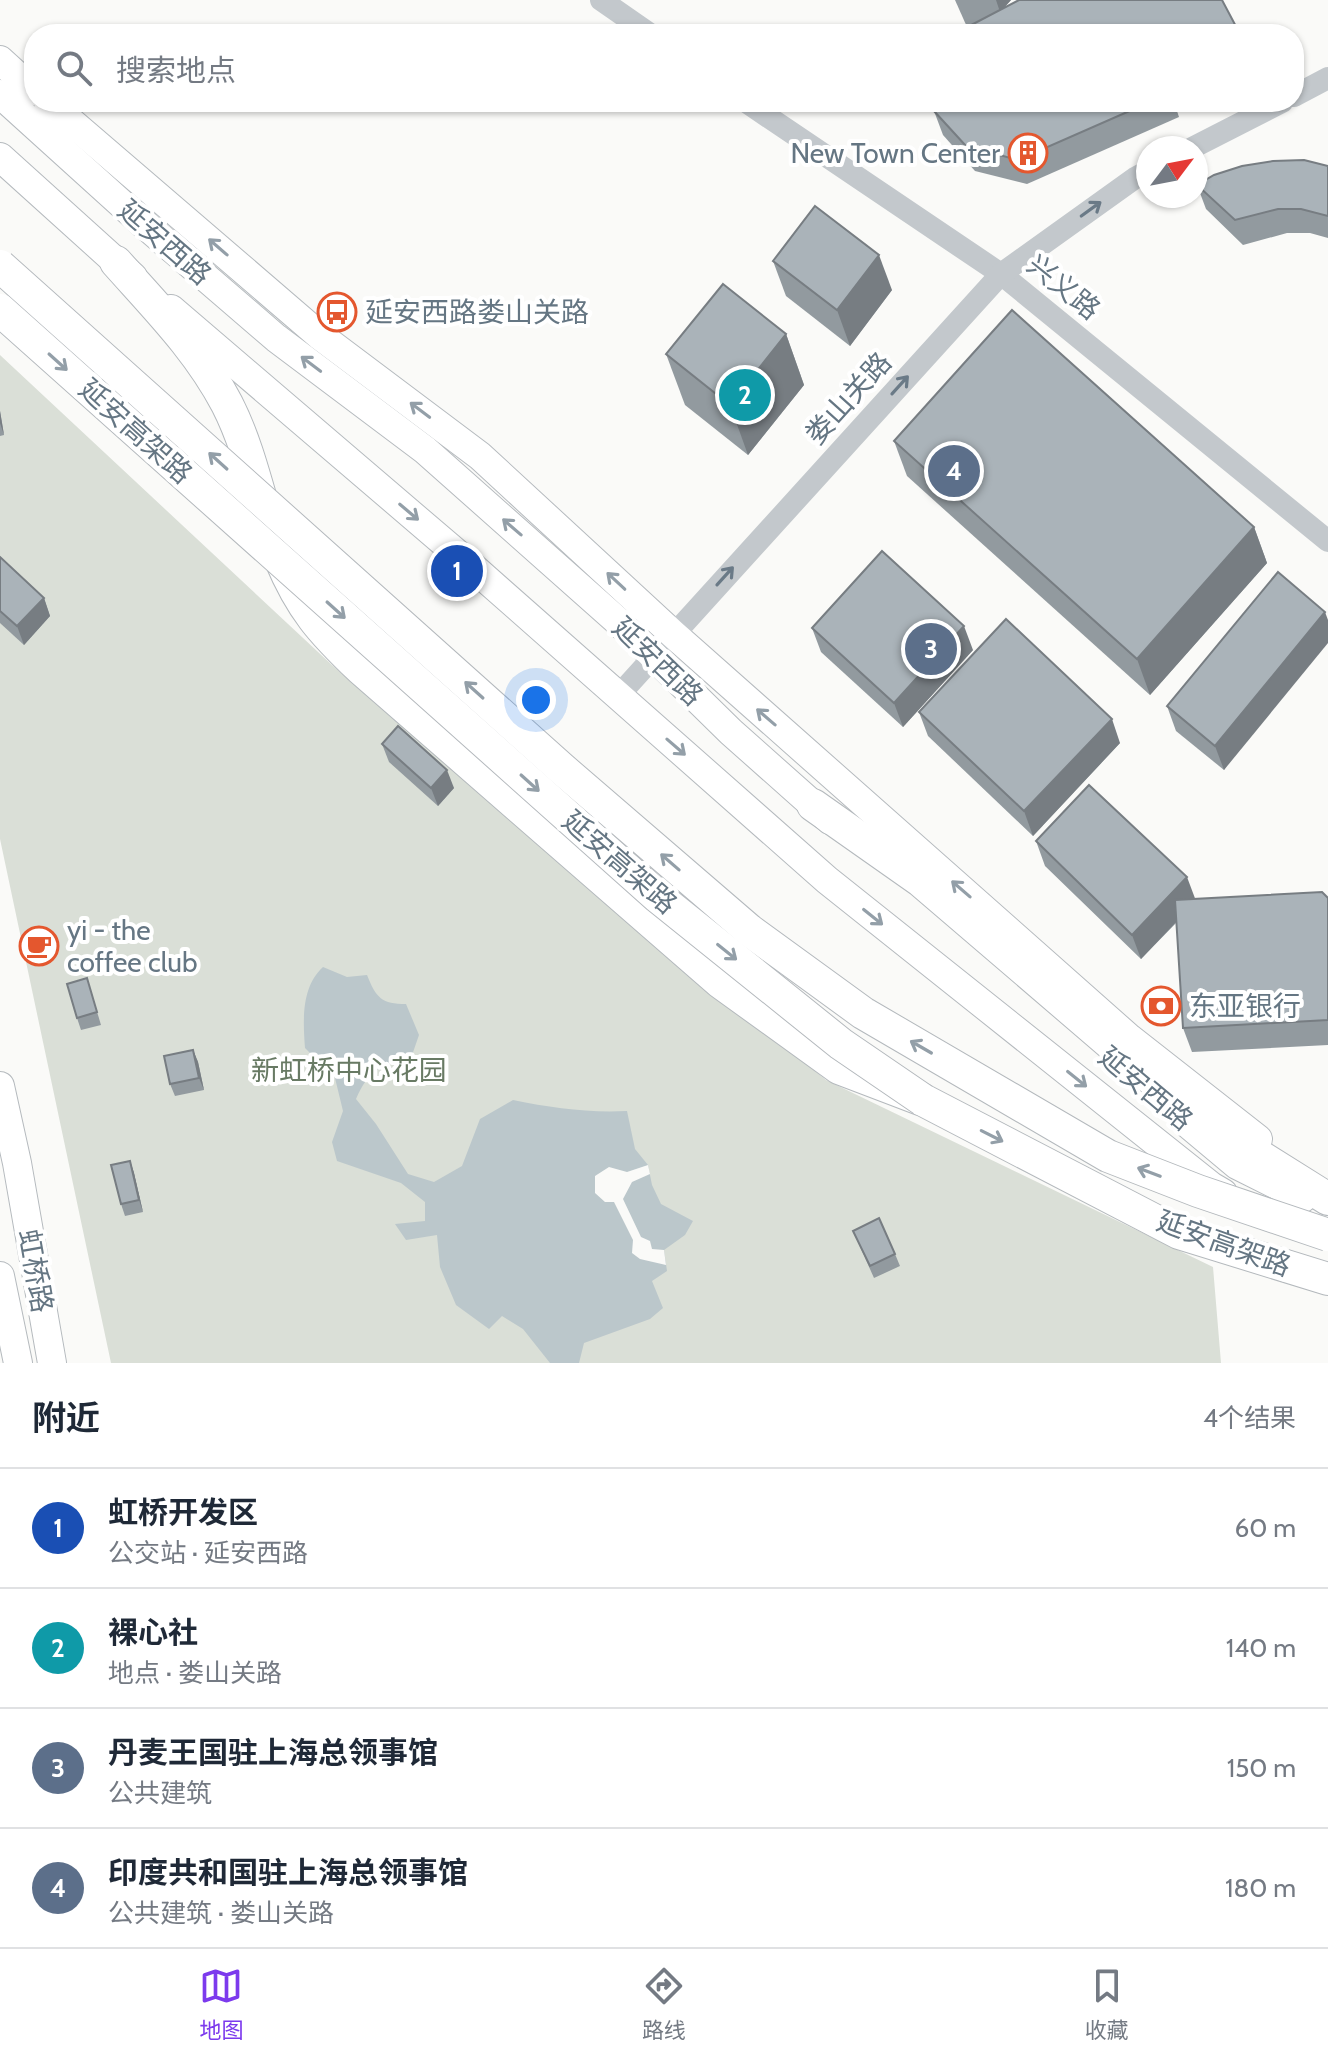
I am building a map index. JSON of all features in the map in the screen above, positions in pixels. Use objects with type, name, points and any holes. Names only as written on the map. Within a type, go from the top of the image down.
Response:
[{"type":"highway","points":[[116,262],[179,332],[228,405],[293,589],[307,613],[330,640],[720,982],[839,1068],[923,1100]]},
{"type":"highway","name":"延安高架路","points":[[0,266],[561,768],[749,930],[863,1013],[1108,1156],[1198,1191],[1328,1235]]},
{"type":"highway","name":"延安高架路","points":[[0,310],[658,897],[841,1044],[923,1100],[1179,1233],[1328,1279]]},
{"type":"highway","points":[[813,805],[921,881],[1160,1086],[1210,1125],[1328,1199]]},
{"type":"main road","points":[[0,60],[24,82]]},
{"type":"main road","name":"延安西路","points":[[0,94],[276,338],[425,450],[663,644],[1128,1037],[1245,1131],[1328,1181]]},
{"type":"main road","name":"延安西路","points":[[60,112],[319,335],[480,456],[663,644],[731,732],[813,805],[1237,1165],[1328,1210]]},
{"type":"main road","name":"延安西路","points":[[0,157],[116,262],[456,552],[827,880],[1211,1186],[1328,1251]]},
{"type":"main road","name":"虹桥路","points":[[0,1086],[17,1163],[52,1363]]},
{"type":"main road","name":"虹桥路","points":[[2,1293],[18,1363]]},
{"type":"street","points":[[601,0],[636,24]]},
{"type":"street","points":[[1304,91],[1328,78]]},
{"type":"street","name":"兴义路","points":[[761,112],[1001,274],[1328,541]]},
{"type":"street","points":[[1208,140],[1262,112]]},
{"type":"street","name":"娄山关路","points":[[619,695],[1001,274],[1136,177]]},
{"type":"green space","name":"新虹桥中心花园","points":[[0,355],[332,665],[581,880],[826,1080],[1213,1267],[1221,1363],[111,1363],[0,839]]},
{"type":"shaded area","points":[[323,967],[347,977],[367,975],[385,1001],[406,1004],[419,1035],[411,1058],[377,1070],[365,1081],[356,1099],[408,1174],[434,1182],[462,1166],[480,1119],[513,1100],[570,1109],[627,1111],[635,1149],[648,1165],[652,1185],[661,1204],[693,1221],[685,1235],[664,1250],[667,1271],[652,1281],[663,1308],[650,1319],[584,1343],[579,1363],[550,1363],[523,1329],[502,1316],[489,1329],[456,1305],[440,1267],[437,1235],[406,1240],[395,1224],[425,1221],[425,1202],[401,1183],[337,1161],[332,1142],[343,1111],[335,1078],[305,1048],[307,994]]},
{"type":"pier","points":[[648,1165],[650,1174],[632,1182],[623,1199],[641,1237],[650,1241],[652,1249],[664,1250],[666,1265],[640,1259],[632,1253],[633,1240],[614,1202],[605,1202],[595,1193],[595,1176],[609,1167],[627,1172]]},
{"type":"building","points":[[1019,0],[1222,0],[1235,24],[973,24]]},
{"type":"building","points":[[935,112],[1127,112],[1018,160],[966,146]]},
{"type":"building","points":[[1304,160],[1328,166],[1328,216],[1301,209],[1278,209],[1235,220],[1208,195],[1208,179],[1214,175],[1273,161]]},
{"type":"building","points":[[815,206],[879,255],[837,310],[773,261]]},
{"type":"building","points":[[723,284],[786,334],[730,405],[666,354]]},
{"type":"building","points":[[1012,310],[1254,527],[1137,659],[894,441]]},
{"type":"building","points":[[882,551],[964,626],[894,703],[812,628]]},
{"type":"building","points":[[0,557],[44,598],[17,626],[0,611]]},
{"type":"building","points":[[1278,572],[1325,612],[1215,746],[1167,706]]},
{"type":"building","points":[[1006,619],[1112,719],[1024,811],[919,712]]},
{"type":"building","points":[[398,726],[447,770],[431,788],[382,744]]},
{"type":"building","points":[[1089,785],[1187,877],[1132,935],[1036,841]]},
{"type":"building","points":[[1322,892],[1328,898],[1328,1020],[1183,1028],[1175,900]]},
{"type":"building","points":[[87,978],[97,1012],[77,1018],[67,984]]},
{"type":"building","points":[[193,1050],[199,1078],[170,1084],[164,1056]]},
{"type":"building","points":[[130,1161],[139,1200],[121,1204],[111,1165]]},
{"type":"building","points":[[879,1218],[895,1254],[870,1266],[853,1231]]},
{"type":"place","name":"New Town Center","points":[[1028,153]]},
{"type":"place","name":"延安西路娄山关路","points":[[337,312]]},
{"type":"place","name":"裸心社","points":[[745,395]]},
{"type":"place","name":"印度共和国驻上海总领事馆","points":[[954,471]]},
{"type":"place","name":"虹桥开发区","points":[[457,571]]},
{"type":"place","name":"丹麦王国驻上海总领事馆","points":[[931,649]]},
{"type":"place","name":"yi - the coffee club","points":[[39,946]]},
{"type":"place","name":"东亚银行","points":[[1161,1006]]}]
